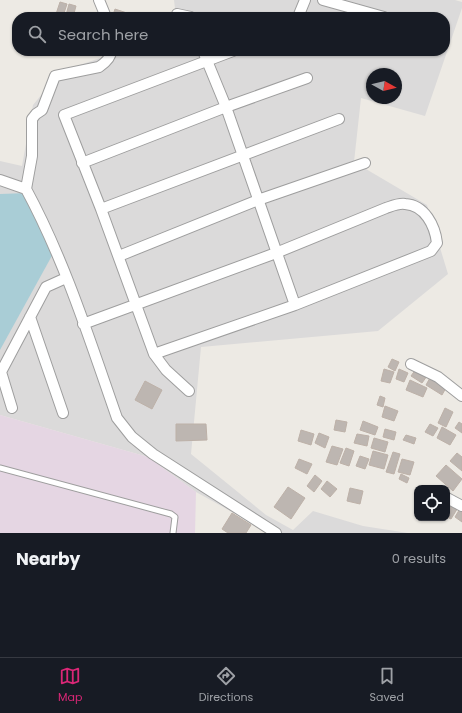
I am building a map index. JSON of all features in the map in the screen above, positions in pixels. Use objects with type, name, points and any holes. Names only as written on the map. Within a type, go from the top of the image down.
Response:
[{"type":"street","points":[[99,0],[104,12]]},
{"type":"street","points":[[300,12],[305,0]]},
{"type":"street","points":[[323,0],[366,12]]},
{"type":"street","points":[[109,56],[108,59],[99,67],[55,76],[42,110],[32,119],[32,156],[26,189],[55,249],[84,324],[117,418],[132,437],[152,454],[276,533]]},
{"type":"street","points":[[205,56],[226,107],[295,305]]},
{"type":"street","points":[[189,390],[166,370],[154,354],[119,256],[64,115],[221,56]]},
{"type":"street","points":[[82,163],[226,107],[307,78]]},
{"type":"street","points":[[101,209],[339,119]]},
{"type":"street","points":[[119,256],[258,200],[365,163]]},
{"type":"street","points":[[0,180],[26,189]]},
{"type":"street","points":[[84,324],[276,253],[386,208],[404,204],[415,206],[423,211],[436,231],[437,243],[432,251],[295,305],[154,354]]},
{"type":"street","points":[[12,408],[1,372],[46,287],[66,278]]},
{"type":"street","points":[[30,317],[63,413]]},
{"type":"street","points":[[411,364],[438,377],[462,396]]},
{"type":"street","points":[[450,500],[462,506]]},
{"type":"lane","points":[[0,468],[171,514],[175,517],[173,533]]},
{"type":"shaded area","points":[[174,0],[455,0],[462,2],[462,8],[450,43],[450,12],[175,12]]},
{"type":"shaded area","points":[[106,56],[446,56],[425,116],[382,104],[402,104],[402,68],[366,68],[366,99],[361,98],[354,162],[427,205],[448,274],[378,331],[201,347],[191,454],[266,515],[293,530],[313,511],[363,526],[408,533],[270,533],[196,492],[148,457],[0,415],[0,161],[22,166],[33,105],[60,72]]},
{"type":"shaded area","points":[[0,415],[148,457],[196,492],[195,533],[0,533]]},
{"type":"water","points":[[28,193],[54,252],[0,350],[0,194]]},
{"type":"building","points":[[60,2],[67,4],[64,12],[57,12]]},
{"type":"building","points":[[69,4],[76,6],[74,12],[67,12]]},
{"type":"building","points":[[115,9],[124,12],[114,12]]},
{"type":"building","points":[[392,359],[399,362],[395,371],[388,367]]},
{"type":"building","points":[[384,369],[394,372],[390,383],[381,381]]},
{"type":"building","points":[[399,369],[408,373],[404,382],[396,379]]},
{"type":"building","points":[[416,369],[427,376],[422,383],[411,376]]},
{"type":"building","points":[[431,376],[447,386],[442,395],[426,385]]},
{"type":"building","points":[[410,380],[427,388],[423,397],[406,390]]},
{"type":"building","points":[[145,381],[162,390],[152,409],[135,400]]},
{"type":"building","points":[[380,396],[385,398],[383,407],[377,405]]},
{"type":"building","points":[[385,406],[398,411],[394,421],[382,417]]},
{"type":"building","points":[[445,408],[453,412],[446,427],[438,423]]},
{"type":"building","points":[[336,420],[347,422],[345,432],[334,430]]},
{"type":"building","points":[[363,421],[378,427],[375,435],[360,430]]},
{"type":"building","points":[[459,422],[462,424],[462,433],[455,428]]},
{"type":"building","points":[[176,424],[206,424],[207,440],[176,441]]},
{"type":"building","points":[[430,424],[438,428],[433,436],[425,432]]},
{"type":"building","points":[[442,427],[456,435],[450,445],[437,438]]},
{"type":"building","points":[[385,429],[396,432],[394,440],[383,437]]},
{"type":"building","points":[[301,430],[314,434],[311,445],[298,441]]},
{"type":"building","points":[[319,433],[329,437],[325,448],[315,443]]},
{"type":"building","points":[[357,434],[369,436],[367,446],[354,443]]},
{"type":"building","points":[[406,435],[416,438],[414,444],[403,440]]},
{"type":"building","points":[[374,438],[388,442],[385,452],[371,448]]},
{"type":"building","points":[[332,446],[343,449],[337,465],[326,462]]},
{"type":"building","points":[[346,448],[354,451],[349,466],[340,463]]},
{"type":"building","points":[[373,451],[388,455],[384,469],[369,465]]},
{"type":"building","points":[[393,452],[400,454],[394,474],[386,472]]},
{"type":"building","points":[[457,453],[462,457],[462,471],[450,461]]},
{"type":"building","points":[[360,456],[369,459],[365,469],[356,466]]},
{"type":"building","points":[[299,459],[312,464],[307,474],[295,468]]},
{"type":"building","points":[[402,459],[414,462],[410,475],[398,472]]},
{"type":"building","points":[[446,465],[462,479],[453,491],[450,488],[450,485],[446,485],[436,476]]},
{"type":"building","points":[[401,474],[409,478],[407,483],[399,479]]},
{"type":"building","points":[[315,475],[322,481],[314,492],[307,486]]},
{"type":"building","points":[[327,481],[337,489],[330,497],[321,489]]},
{"type":"building","points":[[288,487],[305,498],[291,519],[274,507]]},
{"type":"building","points":[[350,488],[363,491],[360,504],[347,501]]},
{"type":"building","points":[[454,502],[459,506],[451,519],[450,518],[450,508]]},
{"type":"building","points":[[462,507],[462,522],[455,517]]},
{"type":"building","points":[[232,513],[251,525],[246,533],[228,533],[222,529]]}]
